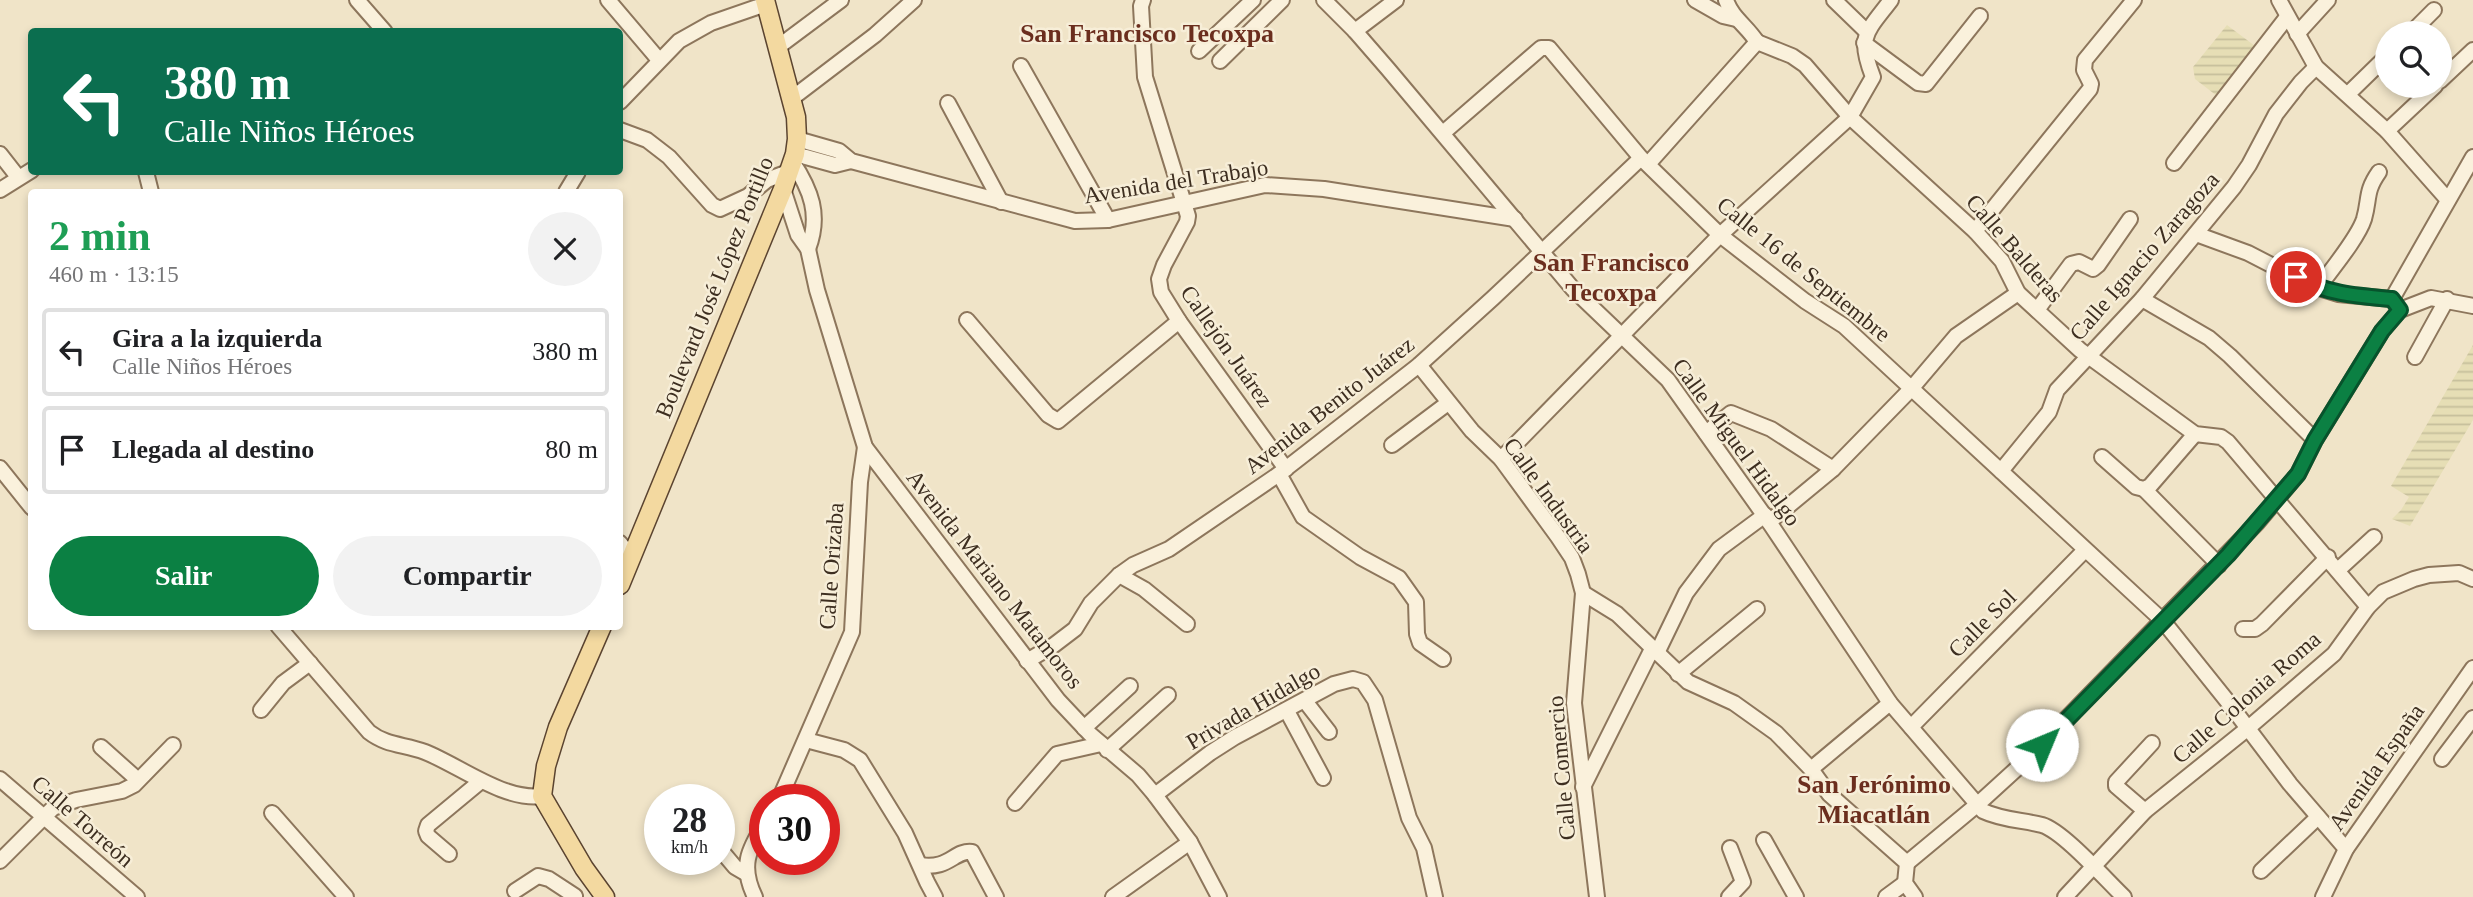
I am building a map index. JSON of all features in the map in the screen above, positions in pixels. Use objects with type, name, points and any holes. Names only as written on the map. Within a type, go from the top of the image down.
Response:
[{"type":"main road","name":"Boulevard José López Portillo","points":[[625,550],[791,163],[796,117],[766,2]]},
{"type":"main road","points":[[600,630],[558,727],[546,766],[542,796],[605,897]]},
{"type":"street","points":[[357,0],[382,28]]},
{"type":"street","points":[[608,0],[659,60]]},
{"type":"street","points":[[778,47],[841,0]]},
{"type":"street","points":[[791,99],[875,35],[914,0]]},
{"type":"street","points":[[1143,0],[1144,77],[1185,204]]},
{"type":"street","points":[[1199,51],[1253,0]]},
{"type":"street","points":[[1220,61],[1282,0]]},
{"type":"street","name":"Calle Miguel Hidalgo","points":[[1324,0],[1355,31],[1443,133],[1573,289],[1668,380],[1767,518],[1890,703],[1978,804]]},
{"type":"street","points":[[1355,31],[1396,0]]},
{"type":"street","points":[[1695,0],[1723,16],[1736,19],[1749,29],[1757,42]]},
{"type":"street","points":[[1726,0],[1736,19]]},
{"type":"street","points":[[1833,0],[1866,37],[1917,83],[1926,84],[1980,16]]},
{"type":"street","points":[[1500,459],[1720,235],[1850,117],[1873,77],[1866,37],[1891,0]]},
{"type":"street","points":[[1975,231],[2090,89],[2091,84],[2084,70],[2085,60],[2134,0]]},
{"type":"street","points":[[2279,0],[2316,67],[2387,131],[2448,200]]},
{"type":"street","points":[[2297,34],[2328,0]]},
{"type":"street","points":[[623,99],[679,41],[711,23],[766,2]]},
{"type":"street","points":[[2423,21],[2434,10]]},
{"type":"street","points":[[2174,163],[2287,17]]},
{"type":"street","name":"Calle Balderas","points":[[1757,42],[1792,56],[1805,65],[1850,117],[1975,231],[2002,261],[2018,293],[2080,350],[2194,434],[2221,437],[2228,442],[2368,607]]},
{"type":"street","name":"Avenida Benito Juárez","points":[[1027,661],[1075,629],[1091,603],[1119,575],[1133,565],[1169,549],[1283,472],[1419,365],[1645,160],[1757,42]]},
{"type":"street","name":"Calle 16 de Septiembre","points":[[1443,133],[1541,48],[1549,48],[1645,160],[1720,235],[1805,301],[1844,327],[2163,621],[2346,849]]},
{"type":"street","points":[[2452,70],[2473,50]]},
{"type":"street","points":[[1021,66],[1108,220]]},
{"type":"street","name":"Calle Ignacio Zaragoza","points":[[2001,471],[2049,412],[2057,390],[2142,299],[2196,234],[2249,165],[2276,114],[2316,67]]},
{"type":"street","points":[[2348,94],[2375,68]]},
{"type":"street","points":[[2387,131],[2422,98]]},
{"type":"street","points":[[948,103],[1001,202]]},
{"type":"street","points":[[623,132],[647,140],[669,157],[712,205],[720,209],[748,196],[791,163]]},
{"type":"street","points":[[0,154],[25,174],[0,190]]},
{"type":"street","points":[[1915,897],[1905,883],[1907,863],[1978,804],[2042,745],[2219,565],[2298,474],[2315,440],[2382,331],[2448,200],[2473,157]]},
{"type":"street","name":"Avenida del Trabajo","points":[[791,163],[835,165],[851,161],[1075,221],[1108,220],[1265,186],[1324,189],[1515,219]]},
{"type":"street","name":"Avenida Mariano Matamoros","points":[[791,163],[799,235],[808,249],[817,290],[865,447],[1027,661],[1084,728],[1138,775],[1155,795],[1190,842],[1219,897]]},
{"type":"street","name":"Avenida Mariano Matamoros","points":[[791,163],[807,185],[813,205],[814,235],[808,249]]},
{"type":"street","points":[[2318,288],[2365,218],[2370,185],[2379,172]]},
{"type":"street","name":"Callejón Juárez","points":[[1185,204],[1187,222],[1159,279],[1161,292],[1283,472],[1303,517],[1360,557],[1399,578],[1416,602],[1417,634],[1420,643],[1443,659]]},
{"type":"street","points":[[2037,310],[2071,264],[2079,262],[2093,269],[2098,265],[2130,219]]},
{"type":"street","points":[[2196,234],[2236,248],[2318,288],[2338,294],[2396,304],[2431,298],[2473,306]]},
{"type":"street","points":[[1583,788],[1686,593],[1719,549],[1767,518],[1833,469],[1911,389],[1956,336],[2018,293]]},
{"type":"street","points":[[2142,299],[2209,338],[2315,440]]},
{"type":"street","points":[[2415,357],[2447,299]]},
{"type":"street","points":[[967,320],[1048,415],[1058,421],[1179,321]]},
{"type":"street","name":"Calle Industria","points":[[1419,365],[1472,431],[1500,459],[1572,558],[1583,593]]},
{"type":"street","points":[[1392,444],[1448,403]]},
{"type":"street","points":[[1706,433],[1731,413],[1771,429],[1833,469]]},
{"type":"street","points":[[2144,489],[2194,434]]},
{"type":"street","name":"Calle Orizaba","points":[[786,784],[852,632],[860,482],[865,447]]},
{"type":"street","points":[[2102,457],[2136,487],[2144,489],[2219,565]]},
{"type":"street","points":[[0,468],[28,503]]},
{"type":"street","points":[[2338,570],[2374,537]]},
{"type":"street","name":"Calle Sol","points":[[1911,727],[2085,550]]},
{"type":"street","points":[[2243,629],[2255,629],[2262,624],[2328,557]]},
{"type":"street","name":"Calle Colonia Roma","points":[[2065,897],[2145,811],[2247,729],[2334,654],[2368,607],[2383,592],[2414,579],[2447,573],[2459,573],[2473,579]]},
{"type":"street","points":[[1119,575],[1144,589],[1187,624]]},
{"type":"street","points":[[1583,593],[1617,614],[1678,674],[1699,689],[1734,703],[1776,733],[1811,769],[1829,794],[1907,863]]},
{"type":"street","name":"Calle Comercio","points":[[1583,593],[1574,703],[1597,897]]},
{"type":"street","points":[[1678,674],[1758,609]]},
{"type":"street","points":[[281,630],[369,732],[381,741],[421,750],[503,790],[531,797],[542,796]]},
{"type":"street","points":[[261,710],[283,683],[310,663]]},
{"type":"street","name":"Avenida España","points":[[2323,897],[2346,849],[2473,668]]},
{"type":"street","name":"Privada Hidalgo","points":[[1155,795],[1235,737],[1334,684],[1353,679],[1363,682],[1375,700],[1409,818],[1424,848],[1436,897]]},
{"type":"street","points":[[1084,728],[1130,686]]},
{"type":"street","points":[[1015,803],[1057,754],[1104,747],[1168,695]]},
{"type":"street","points":[[1305,701],[1329,732]]},
{"type":"street","points":[[1811,769],[1890,703]]},
{"type":"street","points":[[1287,711],[1323,778]]},
{"type":"street","points":[[2442,759],[2473,718]]},
{"type":"street","points":[[806,740],[844,750],[860,760],[905,833],[936,897]]},
{"type":"street","points":[[2145,811],[2116,786],[2116,782],[2152,743]]},
{"type":"street","points":[[0,861],[53,808],[76,800],[121,791],[138,780],[173,746]]},
{"type":"street","points":[[101,747],[138,780]]},
{"type":"street","name":"Calle Torreón","points":[[0,779],[137,897]]},
{"type":"street","points":[[449,855],[428,836],[428,825],[481,781]]},
{"type":"street","points":[[1978,804],[1983,811],[1993,815],[2044,825],[2065,840],[2124,897]]},
{"type":"street","points":[[272,813],[346,897]]},
{"type":"street","points":[[2261,871],[2318,817]]},
{"type":"street","points":[[1765,840],[1796,897]]},
{"type":"street","points":[[1113,897],[1190,842]]},
{"type":"street","points":[[1729,897],[1743,882],[1730,848]]},
{"type":"street","points":[[920,865],[942,865],[965,851],[972,852],[996,897]]},
{"type":"street","points":[[749,857],[747,874],[755,897]]},
{"type":"street","points":[[515,891],[538,876],[549,879],[575,896],[584,867]]},
{"type":"street","points":[[735,867],[747,874]]},
{"type":"street","points":[[1886,897],[1905,883]]},
{"type":"shaded area","points":[[2227,25],[2259,49],[2221,99],[2195,79],[2193,67]]},
{"type":"shaded area","points":[[2473,345],[2473,420],[2410,526],[2392,519],[2409,497],[2391,486]]},
{"type":"district","name":"San Francisco Tecoxpa","points":[[1147,33]]},
{"type":"district","name":"San Francisco Tecoxpa","points":[[1611,277]]},
{"type":"district","name":"San Jerónimo Miacatlán","points":[[1874,799]]},
{"type":"route","points":[[2042,745],[2228,555],[2298,474],[2315,440],[2382,331],[2400,310],[2392,299],[2338,294],[2312,286],[2296,277]]}]
